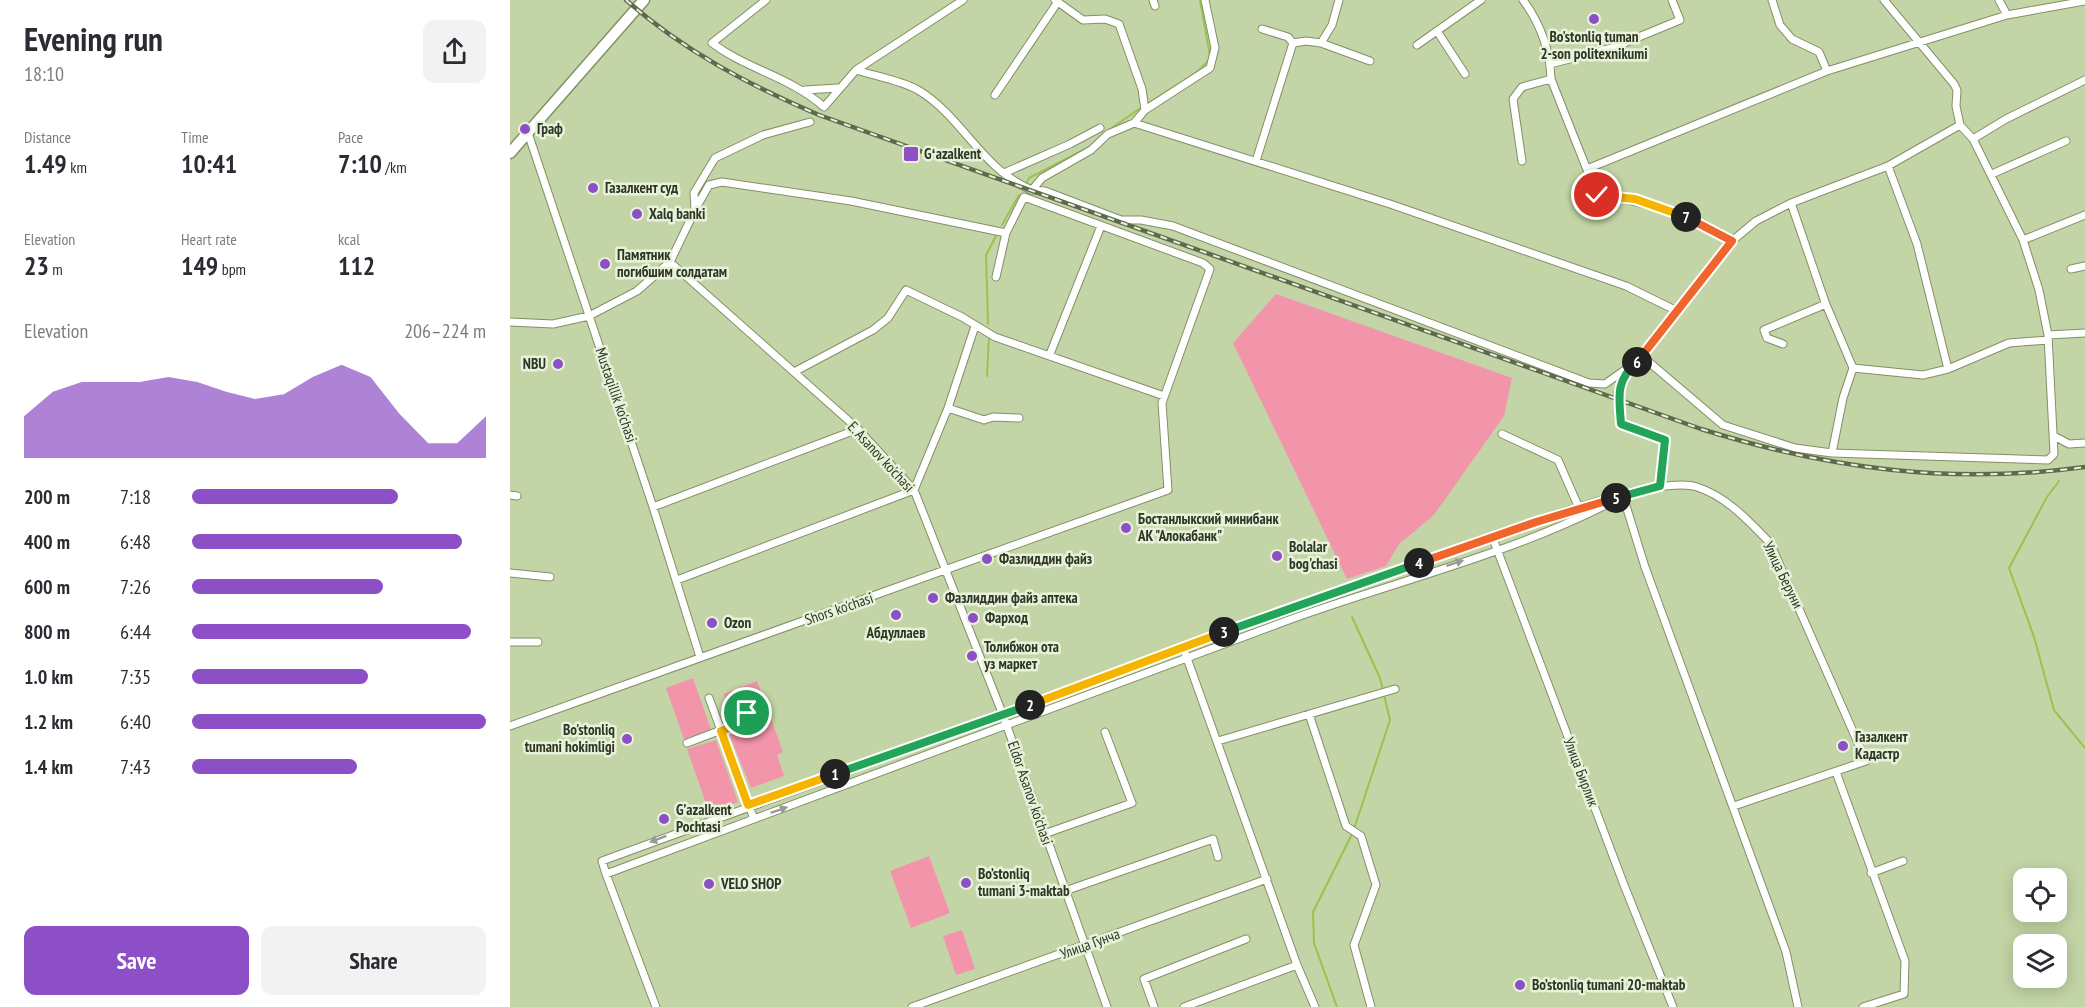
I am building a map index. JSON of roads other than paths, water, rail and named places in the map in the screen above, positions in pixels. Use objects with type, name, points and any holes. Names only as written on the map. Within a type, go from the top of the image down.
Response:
[{"type":"main road","points":[[510,153],[644,0]]},
{"type":"street","points":[[766,0],[711,43],[727,54],[805,90],[824,107],[838,88],[856,70],[963,0]]},
{"type":"street","points":[[1032,190],[1042,178],[1091,150],[1108,134],[1134,123],[1145,110],[1210,68],[1215,48],[1205,0]]},
{"type":"street","points":[[1321,43],[1332,25],[1339,0]]},
{"type":"street","points":[[1417,45],[1481,0]]},
{"type":"street","points":[[1523,0],[1537,18],[1550,64],[1551,80],[1597,195],[1635,199],[1686,216],[1732,241]]},
{"type":"street","points":[[1550,64],[1612,48],[1680,20],[1672,0]]},
{"type":"street","points":[[1772,0],[1780,25],[1792,39],[1819,52],[1827,71]]},
{"type":"street","points":[[1643,357],[1723,425],[1795,448],[1832,453],[2048,459],[2054,454],[2048,337],[2023,240],[1973,139],[1960,125],[1956,106],[1957,90],[1884,0]]},
{"type":"street","points":[[1999,0],[2007,15]]},
{"type":"street","points":[[1587,169],[1827,71],[1916,41],[2007,15],[2085,1]]},
{"type":"street","points":[[995,95],[1056,2],[1083,20],[1105,19],[1119,24],[1142,89],[1145,110]]},
{"type":"street","points":[[1262,29],[1288,38],[1293,44]]},
{"type":"street","points":[[1437,31],[1465,74]]},
{"type":"street","points":[[1293,44],[1306,41],[1321,43],[1370,61]]},
{"type":"street","points":[[1256,161],[1293,44]]},
{"type":"street","points":[[856,70],[917,89],[1016,184],[1032,190],[1045,191],[1121,220],[1141,220],[1173,226],[1589,382],[1605,384],[1626,372],[1643,357],[1732,241],[1756,220],[1791,203],[1888,165],[1960,125]]},
{"type":"street","points":[[1522,161],[1514,99],[1522,87],[1551,80]]},
{"type":"street","points":[[1973,139],[2006,119],[2085,80]]},
{"type":"street","points":[[805,90],[838,88]]},
{"type":"street","points":[[695,210],[694,193],[715,158],[763,135],[810,122]]},
{"type":"street","points":[[1134,123],[1256,161],[1626,286],[1677,311]]},
{"type":"street","points":[[1004,173],[1100,128]]},
{"type":"street","name":"Mustaqillik ko'chasi","points":[[528,133],[677,580],[700,657]]},
{"type":"street","points":[[1992,174],[2066,141]]},
{"type":"street","points":[[1888,165],[1917,244],[1948,369]]},
{"type":"street","points":[[510,322],[553,324],[589,316],[638,291],[670,262],[709,185],[722,182],[851,201],[1006,233]]},
{"type":"street","points":[[794,372],[873,330],[888,318],[906,290],[995,337],[1050,354],[1164,396],[1210,269],[1203,263],[1024,197],[1006,233],[996,278]]},
{"type":"street","points":[[1791,203],[1826,304],[1853,368],[1843,398],[1832,453]]},
{"type":"street","points":[[2023,240],[2085,215]]},
{"type":"street","points":[[1050,354],[1101,226]]},
{"type":"street","name":"E. Asanov ko'chasi","points":[[670,262],[858,429],[914,490],[948,571],[1003,715]]},
{"type":"street","points":[[2072,269],[2085,266]]},
{"type":"street","points":[[1783,344],[1767,338],[1764,330],[1826,304]]},
{"type":"street","points":[[677,580],[914,490],[948,408],[975,326]]},
{"type":"street","points":[[1853,368],[1923,375],[1948,369],[2009,343],[2085,333]]},
{"type":"street","points":[[1626,372],[1618,392],[1621,424],[1665,440],[1660,486]]},
{"type":"street","name":"Shors ko'chasi","points":[[510,726],[948,571],[1168,490],[1162,403],[1164,396]]},
{"type":"street","points":[[948,408],[984,420],[993,417],[1019,418]]},
{"type":"street","points":[[653,507],[858,429]]},
{"type":"street","points":[[1502,434],[1558,460],[1579,508]]},
{"type":"street","points":[[2054,436],[2069,444],[2085,443]]},
{"type":"street","name":"Улица Беруни","points":[[1623,496],[1660,486],[1696,487],[1716,497],[1747,519],[1770,543],[1866,761],[1836,772]]},
{"type":"street","points":[[656,1007],[602,861],[748,805],[1003,715],[1183,647],[1492,536],[1623,496]]},
{"type":"street","points":[[606,873],[1186,657],[1363,593],[1498,550],[1583,518],[1623,496]]},
{"type":"street","points":[[1623,496],[1645,567],[1786,952],[1798,1007]]},
{"type":"street","name":"Улица Бирлик","points":[[1492,536],[1620,876],[1673,1007]]},
{"type":"street","points":[[510,573],[550,577]]},
{"type":"street","points":[[510,642],[538,642]]},
{"type":"street","points":[[1183,647],[1297,965],[1315,1007]]},
{"type":"street","points":[[1218,741],[1393,689]]},
{"type":"street","points":[[709,698],[754,819]]},
{"type":"street","points":[[1309,714],[1346,826],[1361,836],[1376,885],[1354,945],[1371,1007]]},
{"type":"street","name":"Eldor Asanov ko'chasi","points":[[1003,715],[1107,1007]]},
{"type":"street","points":[[687,743],[745,722]]},
{"type":"street","points":[[1044,834],[1132,803],[1105,732]]},
{"type":"street","points":[[1734,806],[1836,772],[1905,961],[1904,994],[1863,1007]]},
{"type":"street","points":[[1065,891],[1213,839],[1218,857]]},
{"type":"street","points":[[1871,873],[1904,861]]},
{"type":"street","name":"Улица Гунча","points":[[912,1007],[1267,879]]},
{"type":"street","points":[[1154,1007],[1144,979],[1246,939]]},
{"type":"street","points":[[1184,1007],[1297,965]]},
{"type":"street","points":[[1208,999],[1210,1007]]},
{"type":"waterway","points":[[1200,0],[1210,56]]},
{"type":"waterway","points":[[1150,102],[1197,72],[1208,61]]},
{"type":"waterway","points":[[1109,130],[1139,109]]},
{"type":"waterway","points":[[1025,185],[1029,178],[1091,146]]},
{"type":"waterway","points":[[1002,225],[1019,195]]},
{"type":"waterway","points":[[988,324],[986,255],[996,236]]},
{"type":"waterway","points":[[987,376],[989,336]]},
{"type":"waterway","points":[[2059,481],[2047,497],[2009,568],[2034,637],[2054,710],[2085,748]]},
{"type":"waterway","points":[[1352,617],[1380,678],[1390,720],[1354,829]]},
{"type":"waterway","points":[[1337,1007],[1314,943],[1313,912],[1352,834]]},
{"type":"railway","points":[[626,0],[694,51],[767,92],[819,115],[1701,429],[1796,454],[1891,470],[1986,474],[2085,467]]},
{"type":"place","name":"Bo'stonliq tuman 2-son politexnikumi","points":[[1594,19]]},
{"type":"place","name":"Граф","points":[[525,129]]},
{"type":"place","name":"Gʻazalkent","points":[[911,154]]},
{"type":"place","name":"Газалкент суд","points":[[593,188]]},
{"type":"place","name":"Xalq banki","points":[[637,214]]},
{"type":"place","name":"Памятник погибшим солдатам","points":[[605,264]]},
{"type":"place","name":"NBU","points":[[558,364]]},
{"type":"place","name":"Бостанлыкский минибанк АК \"Алокабанк\"","points":[[1126,528]]},
{"type":"place","name":"Bolalar bog'chasi","points":[[1277,556]]},
{"type":"place","name":"Фазлиддин файз","points":[[987,559]]},
{"type":"place","name":"Фазлиддин файз аптека","points":[[933,598]]},
{"type":"place","name":"Абдуллаев","points":[[896,615]]},
{"type":"place","name":"Фарход","points":[[973,618]]},
{"type":"place","name":"Ozon","points":[[712,623]]},
{"type":"place","name":"Толибжон ота уз маркет","points":[[972,656]]},
{"type":"place","name":"Bo'stonliq tumani hokimligi","points":[[627,739]]},
{"type":"place","name":"Газалкент Кадастр","points":[[1843,746]]},
{"type":"place","name":"Gʼazalkent Pochtasi","points":[[664,819]]},
{"type":"place","name":"Bo’stonliq tumani 3-maktab","points":[[966,883]]},
{"type":"place","name":"VELO SHOP","points":[[709,884]]},
{"type":"place","name":"Bo’stonliq tumani 20-maktab","points":[[1520,985]]}]
